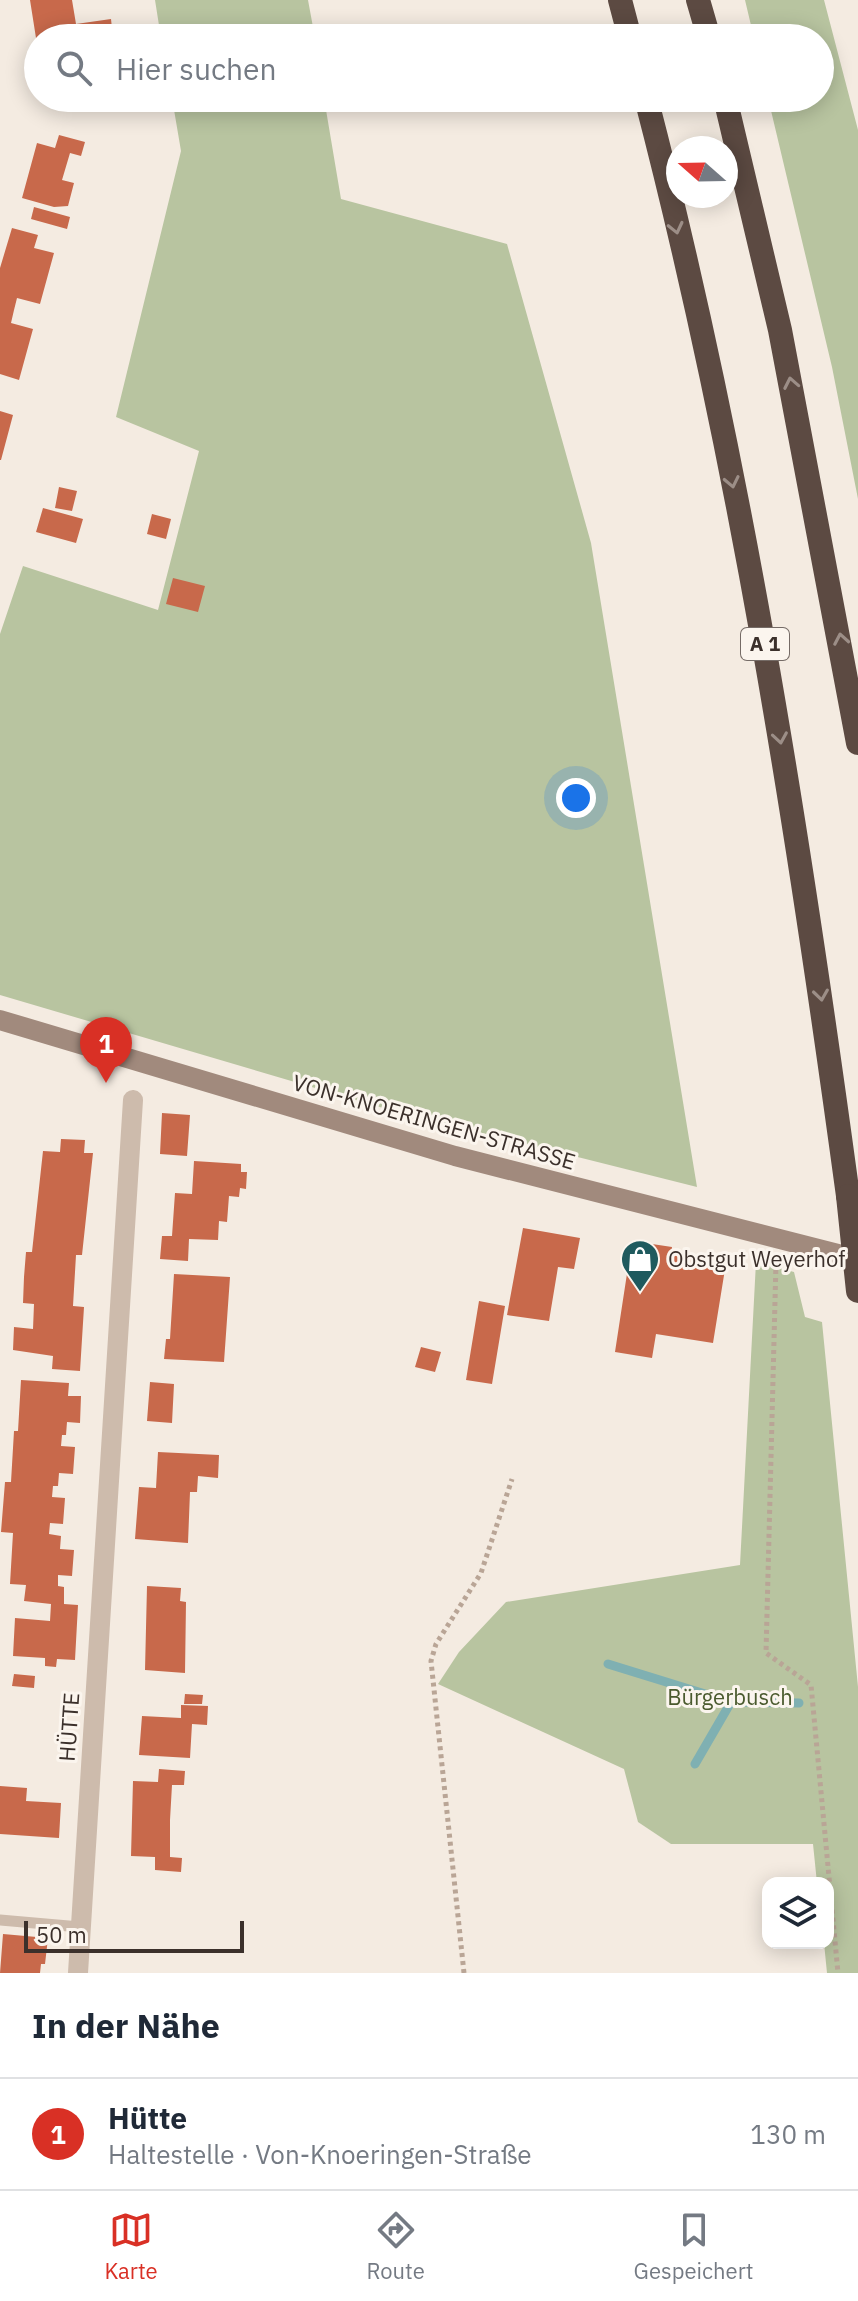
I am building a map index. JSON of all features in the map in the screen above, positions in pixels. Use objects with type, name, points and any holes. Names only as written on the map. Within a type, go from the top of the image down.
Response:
[{"type":"highway","points":[[620,0],[626,24]]},
{"type":"highway","points":[[698,0],[705,24]]},
{"type":"highway","name":"A 1","points":[[649,112],[704,346],[765,641],[813,941],[858,1291]]},
{"type":"highway","points":[[728,112],[780,330],[858,743]]},
{"type":"main road","name":"VON-KNOERINGEN-STRASSE","points":[[0,1020],[455,1156],[858,1259]]},
{"type":"street","name":"HÜTTE","points":[[78,1973],[133,1100]]},
{"type":"lane","points":[[0,1920],[80,1927]]},
{"type":"path","points":[[776,1238],[766,1653],[811,1685],[838,1973]]},
{"type":"path","points":[[464,1973],[431,1661],[436,1644],[481,1573],[512,1479]]},
{"type":"green space","points":[[155,0],[308,0],[312,24],[159,24]]},
{"type":"green space","points":[[745,0],[824,0],[830,24],[751,24]]},
{"type":"green space","points":[[834,38],[858,130],[858,499],[832,367],[771,112],[834,112]]},
{"type":"green space","points":[[174,112],[326,112],[341,199],[507,244],[591,543],[697,1187],[383,1108],[0,995],[0,634],[23,566],[158,610],[199,451],[116,417],[181,151]]},
{"type":"green space","name":"Bürgerbusch","points":[[756,1262],[794,1272],[805,1317],[822,1322],[858,1687],[858,1973],[827,1973],[825,1949],[834,1949],[834,1877],[816,1877],[813,1844],[671,1844],[638,1822],[624,1769],[438,1684],[459,1652],[506,1602],[740,1565]]},
{"type":"building","points":[[30,0],[72,0],[76,24],[34,24]]},
{"type":"building","points":[[111,19],[112,24],[76,24]]},
{"type":"building","points":[[59,135],[85,142],[81,156],[70,153],[62,180],[74,183],[68,206],[54,207],[22,198],[37,143],[55,148]]},
{"type":"building","points":[[34,207],[70,217],[67,229],[31,219]]},
{"type":"building","points":[[12,228],[38,235],[34,248],[54,253],[40,304],[17,298],[11,323],[33,329],[19,380],[0,374],[0,268]]},
{"type":"building","points":[[0,411],[13,415],[1,460],[0,460]]},
{"type":"building","points":[[59,487],[77,491],[72,511],[55,508]]},
{"type":"building","points":[[43,508],[83,519],[76,543],[36,532]]},
{"type":"building","points":[[152,514],[171,519],[166,539],[147,534]]},
{"type":"building","points":[[173,578],[205,586],[198,612],[166,604]]},
{"type":"building","points":[[162,1113],[190,1115],[187,1156],[160,1154]]},
{"type":"building","points":[[61,1139],[85,1140],[84,1153],[93,1153],[82,1255],[76,1255],[73,1306],[84,1307],[80,1371],[52,1369],[53,1356],[13,1350],[14,1327],[33,1329],[34,1304],[23,1303],[24,1277],[26,1252],[32,1252],[43,1151],[60,1152]]},
{"type":"building","points":[[194,1161],[241,1164],[241,1172],[247,1172],[246,1189],[240,1188],[239,1197],[229,1196],[227,1222],[219,1221],[218,1240],[189,1239],[188,1261],[160,1259],[162,1236],[172,1236],[175,1193],[192,1194]]},
{"type":"building","points":[[523,1228],[580,1238],[574,1269],[558,1267],[549,1321],[507,1315]]},
{"type":"building","points":[[632,1241],[672,1247],[671,1255],[726,1263],[713,1343],[656,1334],[652,1358],[615,1352]]},
{"type":"building","points":[[174,1274],[230,1277],[224,1362],[164,1359],[166,1339],[170,1339]]},
{"type":"building","points":[[479,1301],[505,1306],[492,1384],[466,1380]]},
{"type":"building","points":[[421,1347],[441,1352],[435,1372],[415,1367]]},
{"type":"building","points":[[21,1380],[69,1383],[68,1396],[81,1396],[80,1423],[67,1422],[66,1435],[62,1435],[61,1446],[75,1447],[73,1474],[59,1473],[58,1486],[53,1486],[52,1497],[65,1498],[63,1524],[50,1523],[49,1534],[61,1536],[60,1549],[74,1550],[72,1576],[58,1575],[58,1586],[64,1587],[64,1604],[78,1605],[75,1660],[57,1659],[56,1667],[45,1666],[45,1658],[13,1656],[15,1618],[50,1621],[51,1604],[24,1601],[26,1585],[10,1584],[13,1533],[1,1532],[5,1482],[11,1482],[14,1431],[18,1431]]},
{"type":"building","points":[[150,1382],[174,1384],[172,1423],[147,1421]]},
{"type":"building","points":[[158,1452],[219,1455],[218,1478],[198,1476],[197,1492],[190,1492],[188,1543],[135,1539],[139,1487],[156,1488]]},
{"type":"building","points":[[147,1586],[181,1588],[180,1601],[186,1602],[185,1673],[145,1670]]},
{"type":"building","points":[[14,1674],[35,1676],[34,1688],[12,1686]]},
{"type":"building","points":[[185,1694],[203,1695],[202,1704],[184,1704]]},
{"type":"building","points":[[181,1705],[208,1706],[207,1725],[192,1724],[190,1758],[139,1755],[142,1716],[181,1718]]},
{"type":"building","points":[[159,1769],[185,1771],[184,1785],[172,1785],[170,1820],[170,1857],[182,1858],[181,1872],[155,1870],[155,1857],[131,1856],[133,1781],[158,1782]]},
{"type":"building","points":[[0,1786],[27,1788],[26,1801],[61,1803],[59,1838],[0,1834]]},
{"type":"building","points":[[3,1934],[48,1938],[45,1964],[41,1964],[40,1973],[0,1973]]},
{"type":"waterway","points":[[608,1664],[731,1702],[799,1703]]},
{"type":"waterway","points":[[695,1764],[731,1702]]},
{"type":"place","name":"Hütte","points":[[106,1083]]},
{"type":"place","name":"Obstgut Weyerhof","points":[[640,1293]]}]
